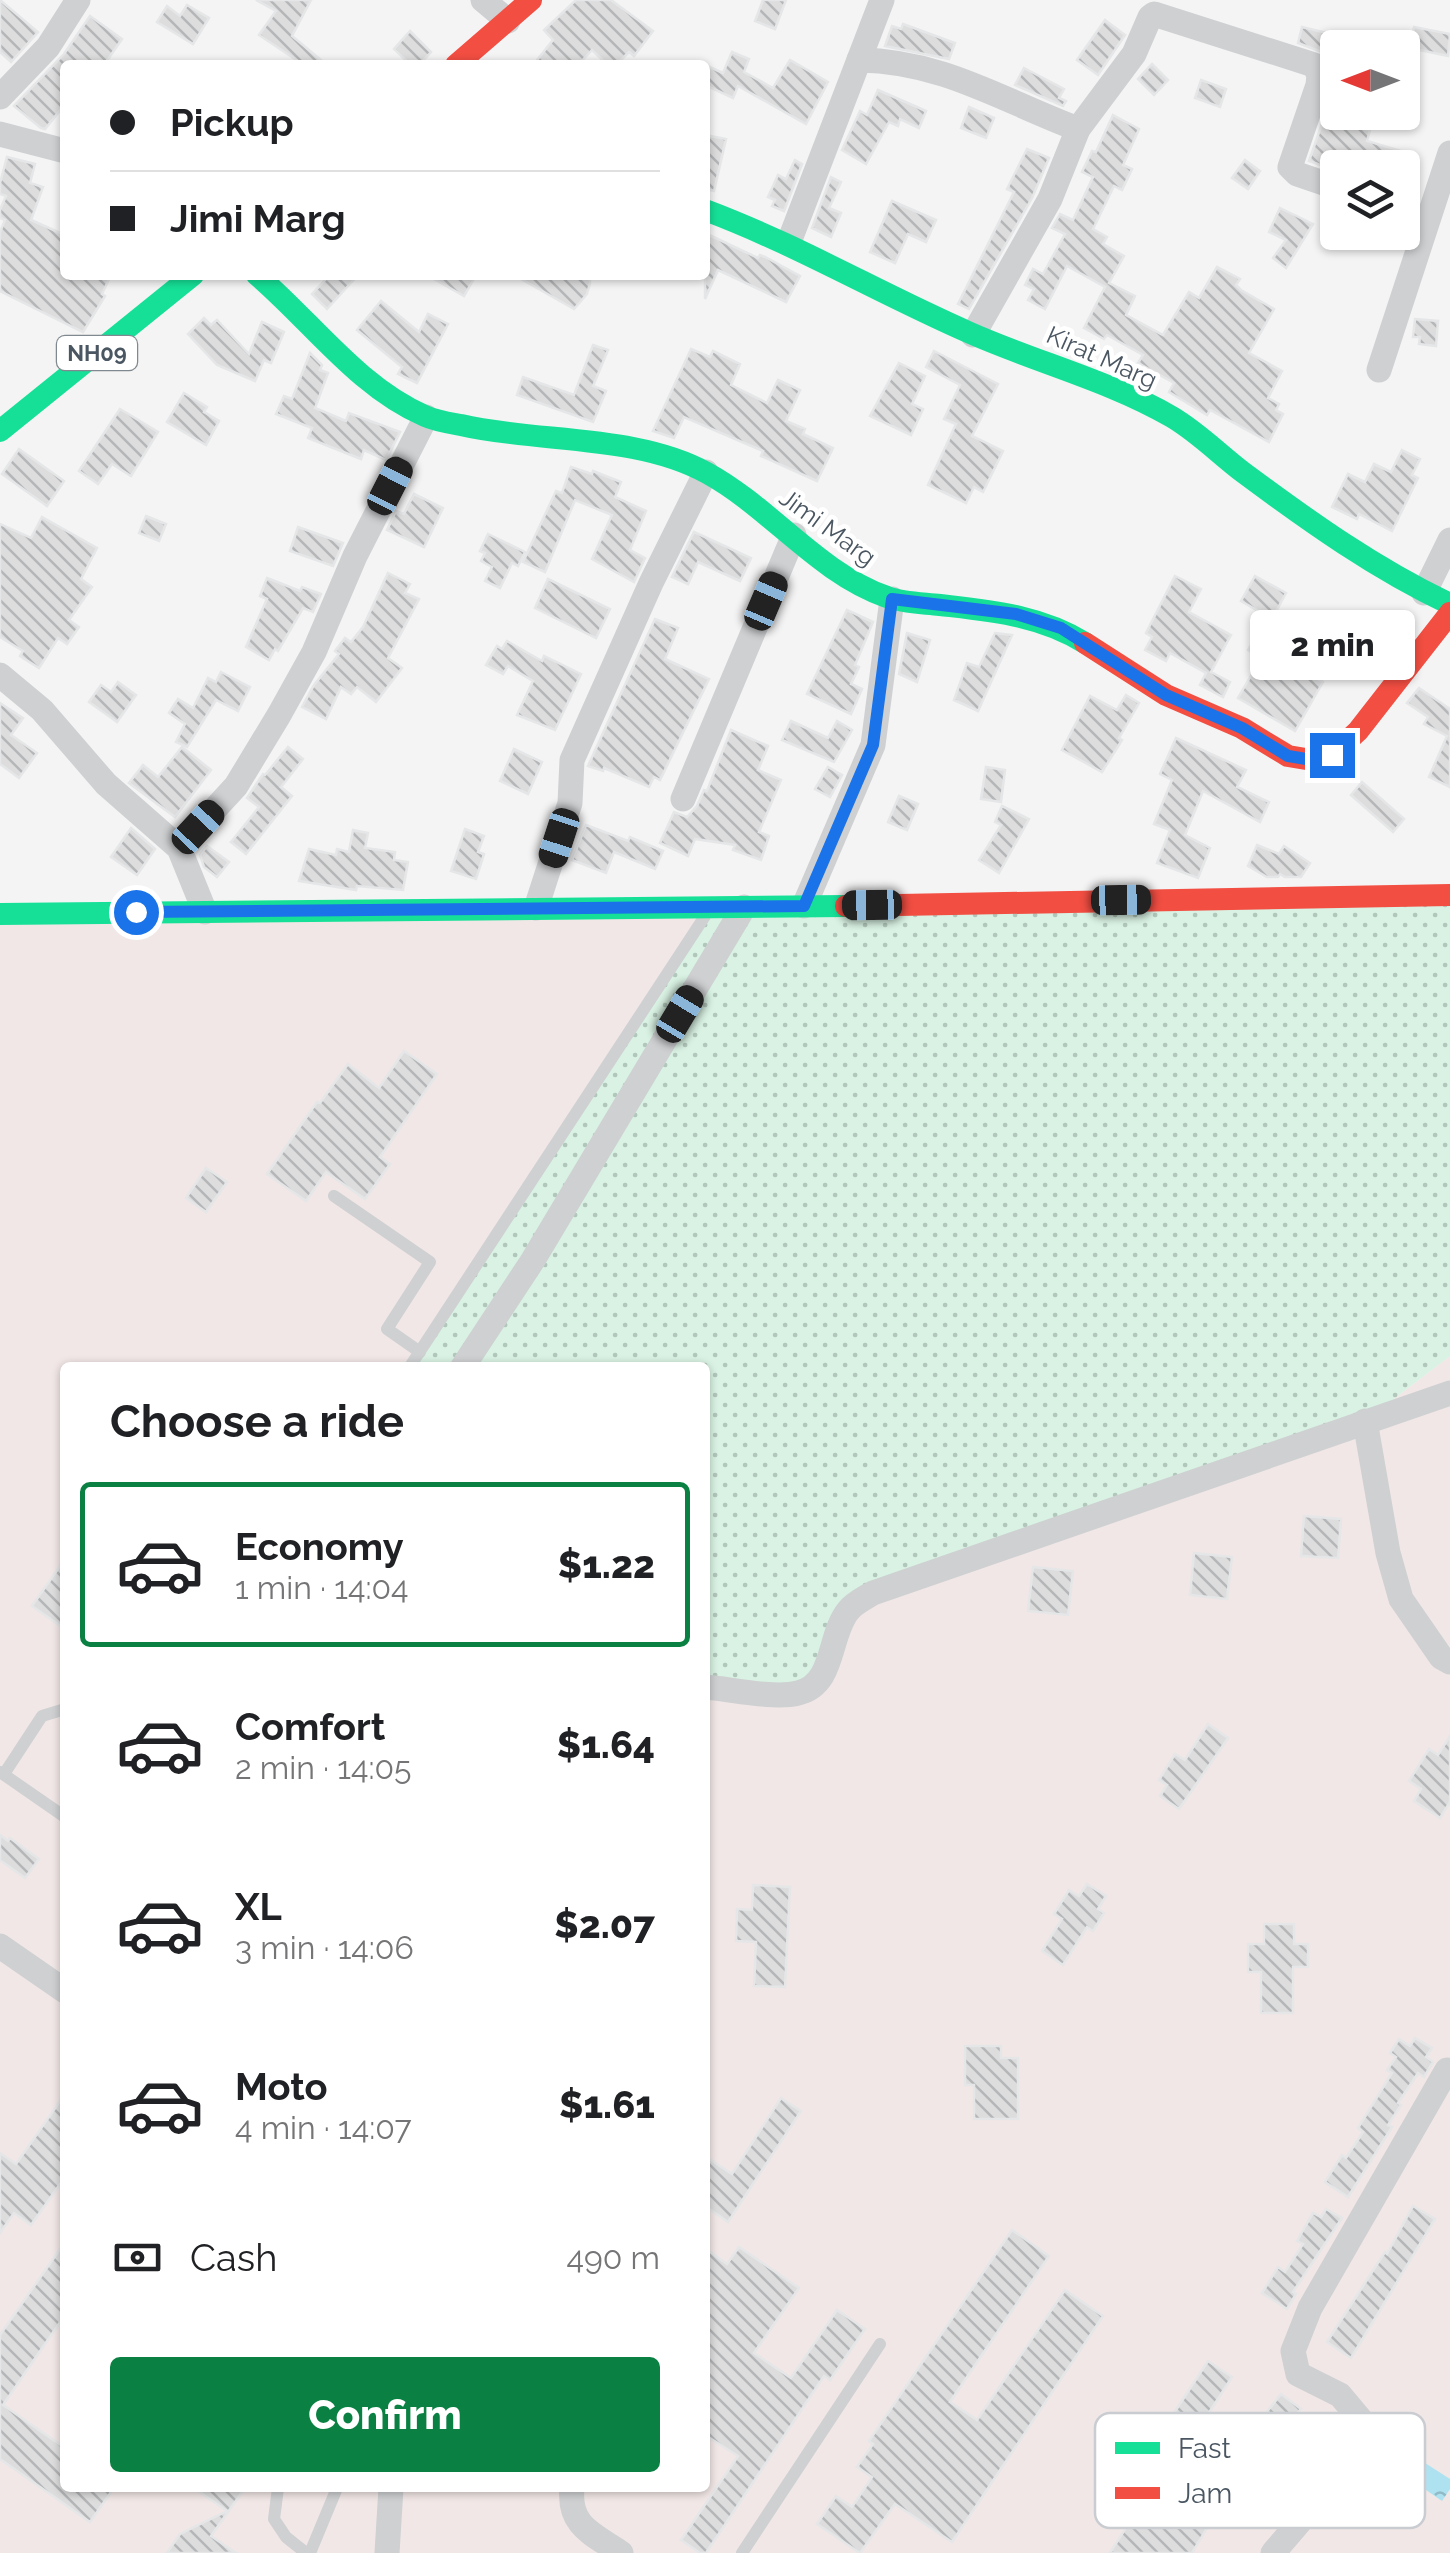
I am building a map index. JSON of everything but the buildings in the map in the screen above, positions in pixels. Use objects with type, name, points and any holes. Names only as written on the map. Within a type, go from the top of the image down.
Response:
[{"type":"street","points":[[0,97],[48,47],[78,0]]},
{"type":"street","points":[[482,0],[508,21]]},
{"type":"street","points":[[462,60],[531,0]]},
{"type":"street","points":[[789,242],[882,0]]},
{"type":"street","points":[[972,334],[1050,199],[1078,129],[1134,54],[1150,17],[1159,14],[1314,65],[1318,84],[1290,167],[1297,174],[1320,182]]},
{"type":"street","points":[[860,60],[896,60],[942,73],[984,87],[1078,129]]},
{"type":"street","points":[[0,134],[60,150]]},
{"type":"street","points":[[1379,370],[1450,153]]},
{"type":"street","name":"Kirat Marg","points":[[710,212],[789,242],[972,334],[1047,361],[1151,408],[1194,432],[1391,576],[1450,604]]},
{"type":"street","points":[[1420,217],[1428,220]]},
{"type":"street","name":"NH09","points":[[0,432],[187,280]]},
{"type":"street","name":"Jimi Marg","points":[[262,280],[296,308],[370,383],[426,416],[494,433],[660,455],[706,472],[794,535],[849,582],[892,599],[1016,614],[1061,628],[1166,695],[1242,728],[1288,756],[1312,760],[1332,755],[1358,731],[1450,612]]},
{"type":"street","points":[[178,848],[236,786],[279,715],[314,652],[354,556],[426,416]]},
{"type":"street","points":[[536,908],[570,802],[572,760],[706,472]]},
{"type":"street","points":[[683,800],[794,535]]},
{"type":"street","points":[[1424,593],[1450,540]]},
{"type":"street","points":[[804,906],[873,745],[892,599]]},
{"type":"street","points":[[0,675],[42,710],[106,784],[178,848],[205,912]]},
{"type":"street","points":[[0,914],[708,909],[1450,895]]},
{"type":"street","points":[[466,1362],[532,1260],[744,908]]},
{"type":"street","points":[[710,1687],[795,1694],[812,1688],[824,1673],[839,1626],[850,1608],[873,1593],[1450,1393]]},
{"type":"street","points":[[1365,1421],[1388,1553],[1401,1598],[1441,1657],[1450,1662]]},
{"type":"street","points":[[0,1946],[60,1988]]},
{"type":"street","points":[[1355,2413],[1340,2394],[1298,2374],[1293,2351],[1310,2308],[1447,2070]]},
{"type":"street","points":[[387,2553],[391,2492]]},
{"type":"street","points":[[572,2492],[570,2506],[580,2525],[621,2553]]},
{"type":"street","points":[[1273,2553],[1294,2528]]},
{"type":"lane","points":[[413,1362],[708,909]]},
{"type":"lane","points":[[334,1196],[430,1262],[388,1329],[420,1352]]},
{"type":"lane","points":[[60,1711],[42,1716],[2,1773],[60,1814]]},
{"type":"lane","points":[[742,2553],[880,2344]]},
{"type":"lane","points":[[276,2492],[274,2519],[286,2537],[308,2553],[335,2492]]},
{"type":"shaded area","points":[[709,909],[412,1362],[60,1362],[60,2492],[710,2492],[710,1684],[850,1608],[1365,1421],[1450,1356],[1450,2553],[0,2553],[0,914]]},
{"type":"green space","points":[[1450,895],[1450,1356],[1365,1421],[873,1593],[813,1688],[710,1687],[710,1362],[413,1362],[709,909]]},
{"type":"water","points":[[1425,2463],[1450,2479],[1450,2489],[1442,2501],[1425,2489]]},
{"type":"traffic: fast","points":[[710,212],[968,332],[1148,404],[1182,423],[1344,544],[1450,604]]},
{"type":"traffic: fast","points":[[0,431],[187,280]]},
{"type":"traffic: fast","points":[[263,280],[357,371],[401,404],[425,416],[491,431],[619,445],[679,460],[730,487],[862,586],[900,600],[1033,620],[1085,643]]},
{"type":"traffic: fast","points":[[0,914],[846,906]]},
{"type":"traffic: jam","points":[[462,60],[531,0]]},
{"type":"traffic: jam","points":[[1085,643],[1166,695],[1242,728],[1288,756],[1312,760],[1332,755],[1358,731],[1450,613]]},
{"type":"traffic: jam","points":[[846,906],[1450,895]]},
{"type":"route","points":[[136,912],[804,906],[873,745],[892,599],[1016,614],[1061,628],[1166,695],[1242,728],[1288,756],[1312,760],[1332,755]]}]
